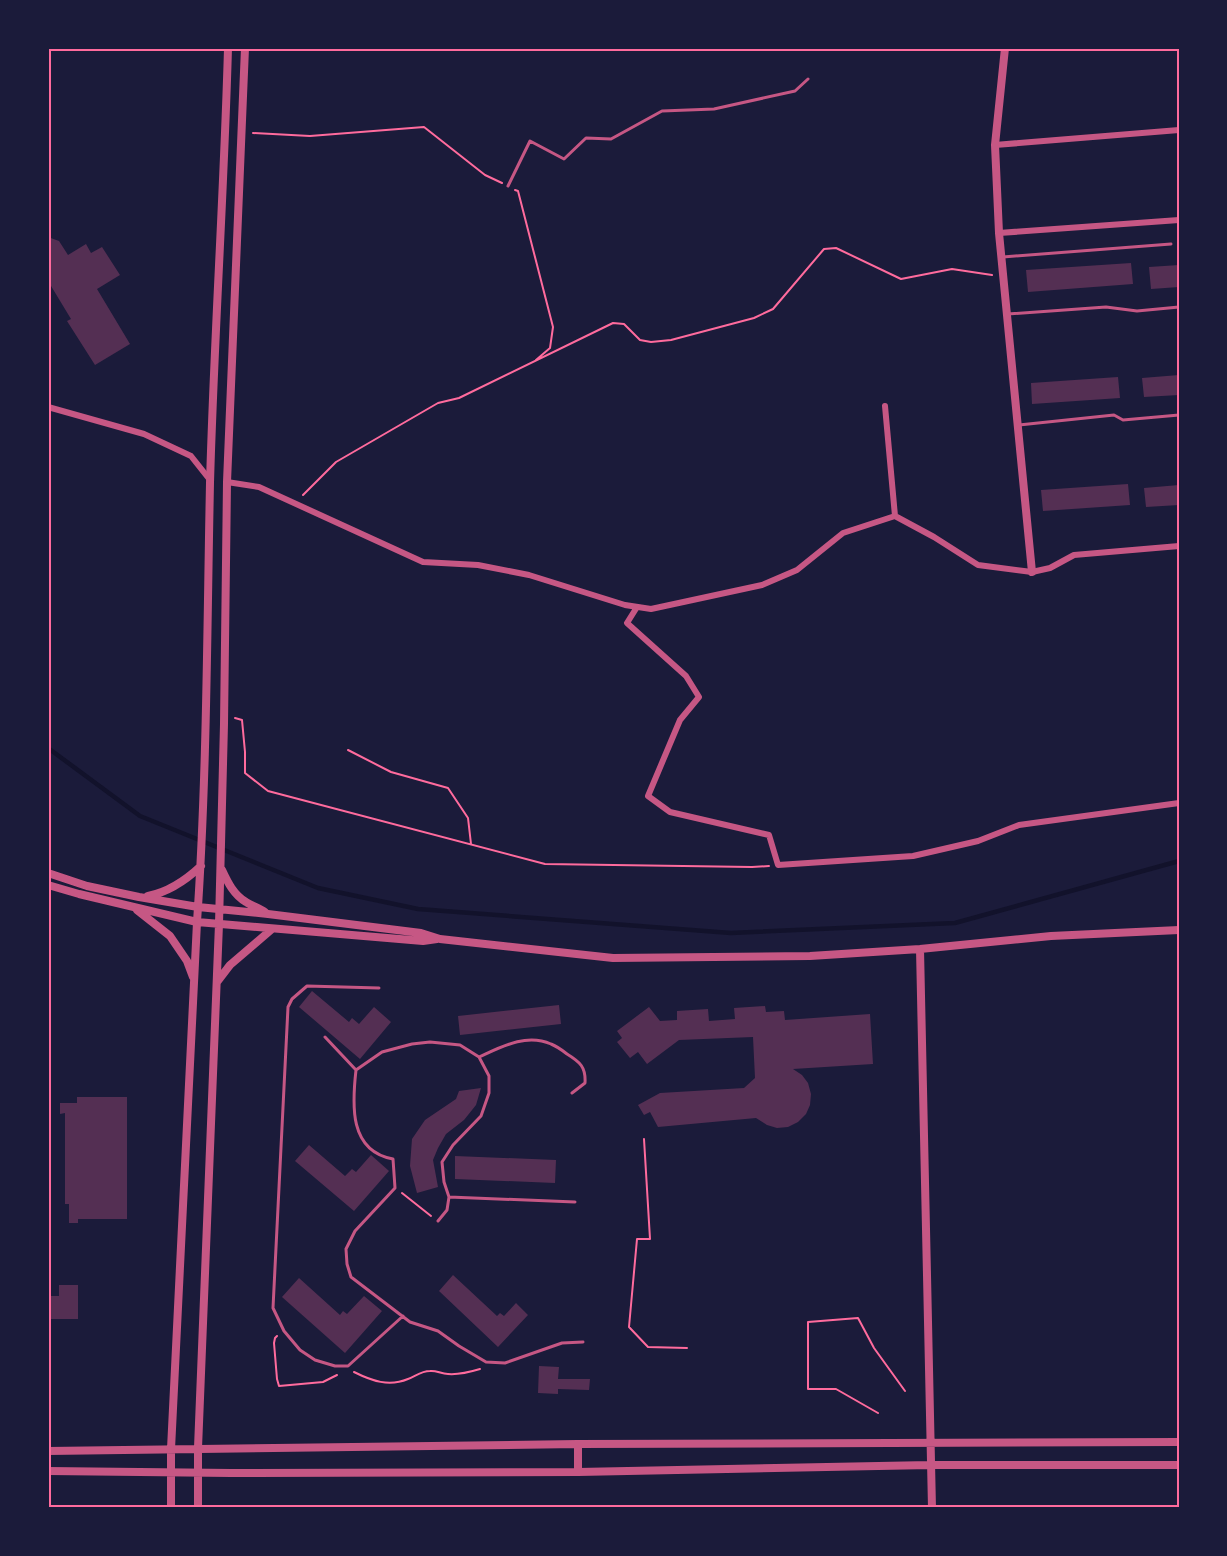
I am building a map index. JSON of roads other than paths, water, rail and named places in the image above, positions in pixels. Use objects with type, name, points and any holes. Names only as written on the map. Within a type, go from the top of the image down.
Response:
[{"type":"street","points":[[171,1508],[171,1449],[201,866],[210,481],[228,48]]},
{"type":"street","points":[[198,1508],[198,1448],[220,909],[227,482],[245,48]]},
{"type":"street","points":[[1005,48],[994,145],[1001,257],[1032,572]]},
{"type":"street","points":[[994,145],[1179,130]]},
{"type":"street","points":[[999,233],[1179,220]]},
{"type":"street","points":[[885,406],[895,516]]},
{"type":"street","points":[[48,407],[144,434],[191,456],[210,481],[259,487],[423,562],[478,566],[529,575],[625,605],[651,609],[762,585],[797,570],[843,533],[895,516],[978,565],[1032,572],[1050,568],[1074,555],[1179,546]]},
{"type":"street","points":[[638,607],[627,623],[686,676],[699,698],[680,720],[648,796],[670,812],[769,835],[778,865],[913,856],[978,841],[1019,825],[1179,803]]},
{"type":"street","points":[[140,897],[161,894],[188,878],[201,866]]},
{"type":"street","points":[[221,867],[229,886],[238,896],[268,914]]},
{"type":"street","points":[[48,873],[87,886],[198,907],[421,933],[440,939],[613,958],[810,956],[920,949],[1051,936],[1179,930]]},
{"type":"street","points":[[48,885],[197,922],[423,941],[440,939]]},
{"type":"street","points":[[134,908],[170,936],[187,961],[194,981]]},
{"type":"street","points":[[217,982],[230,965],[272,928]]},
{"type":"street","points":[[920,949],[932,1508]]},
{"type":"street","points":[[48,1451],[578,1444],[1179,1442]]},
{"type":"street","points":[[578,1444],[578,1472]]},
{"type":"street","points":[[48,1471],[578,1472],[930,1465],[1179,1465]]},
{"type":"lane","points":[[508,186],[530,141],[564,159],[586,138],[610,139],[662,111],[714,109],[795,91],[808,79]]},
{"type":"lane","points":[[1001,257],[1170,244]]},
{"type":"lane","points":[[1007,314],[1106,307],[1137,311],[1179,307]]},
{"type":"lane","points":[[1018,425],[1114,415],[1123,420],[1179,414]]},
{"type":"lane","points":[[380,988],[307,986],[292,999],[288,1008],[273,1308],[284,1330],[300,1350],[315,1360],[335,1366],[348,1366],[403,1316]]},
{"type":"lane","points":[[326,1037],[356,1070],[354,1105],[358,1133],[365,1145],[381,1157],[393,1159],[395,1188],[355,1231],[346,1249],[351,1277],[410,1322],[438,1331],[486,1362],[505,1363],[562,1343],[583,1342]]},
{"type":"lane","points":[[479,1057],[511,1043],[532,1040],[550,1043],[578,1060],[585,1072],[585,1083],[572,1093]]},
{"type":"lane","points":[[356,1070],[382,1052],[430,1042],[460,1046],[479,1057],[489,1076],[489,1093],[481,1116],[453,1144],[442,1162],[444,1182],[449,1197],[447,1210],[438,1221]]},
{"type":"lane","points":[[449,1197],[574,1202]]},
{"type":"waterway","points":[[48,748],[140,816],[318,888],[418,909],[731,933],[955,923],[1179,861]]}]
